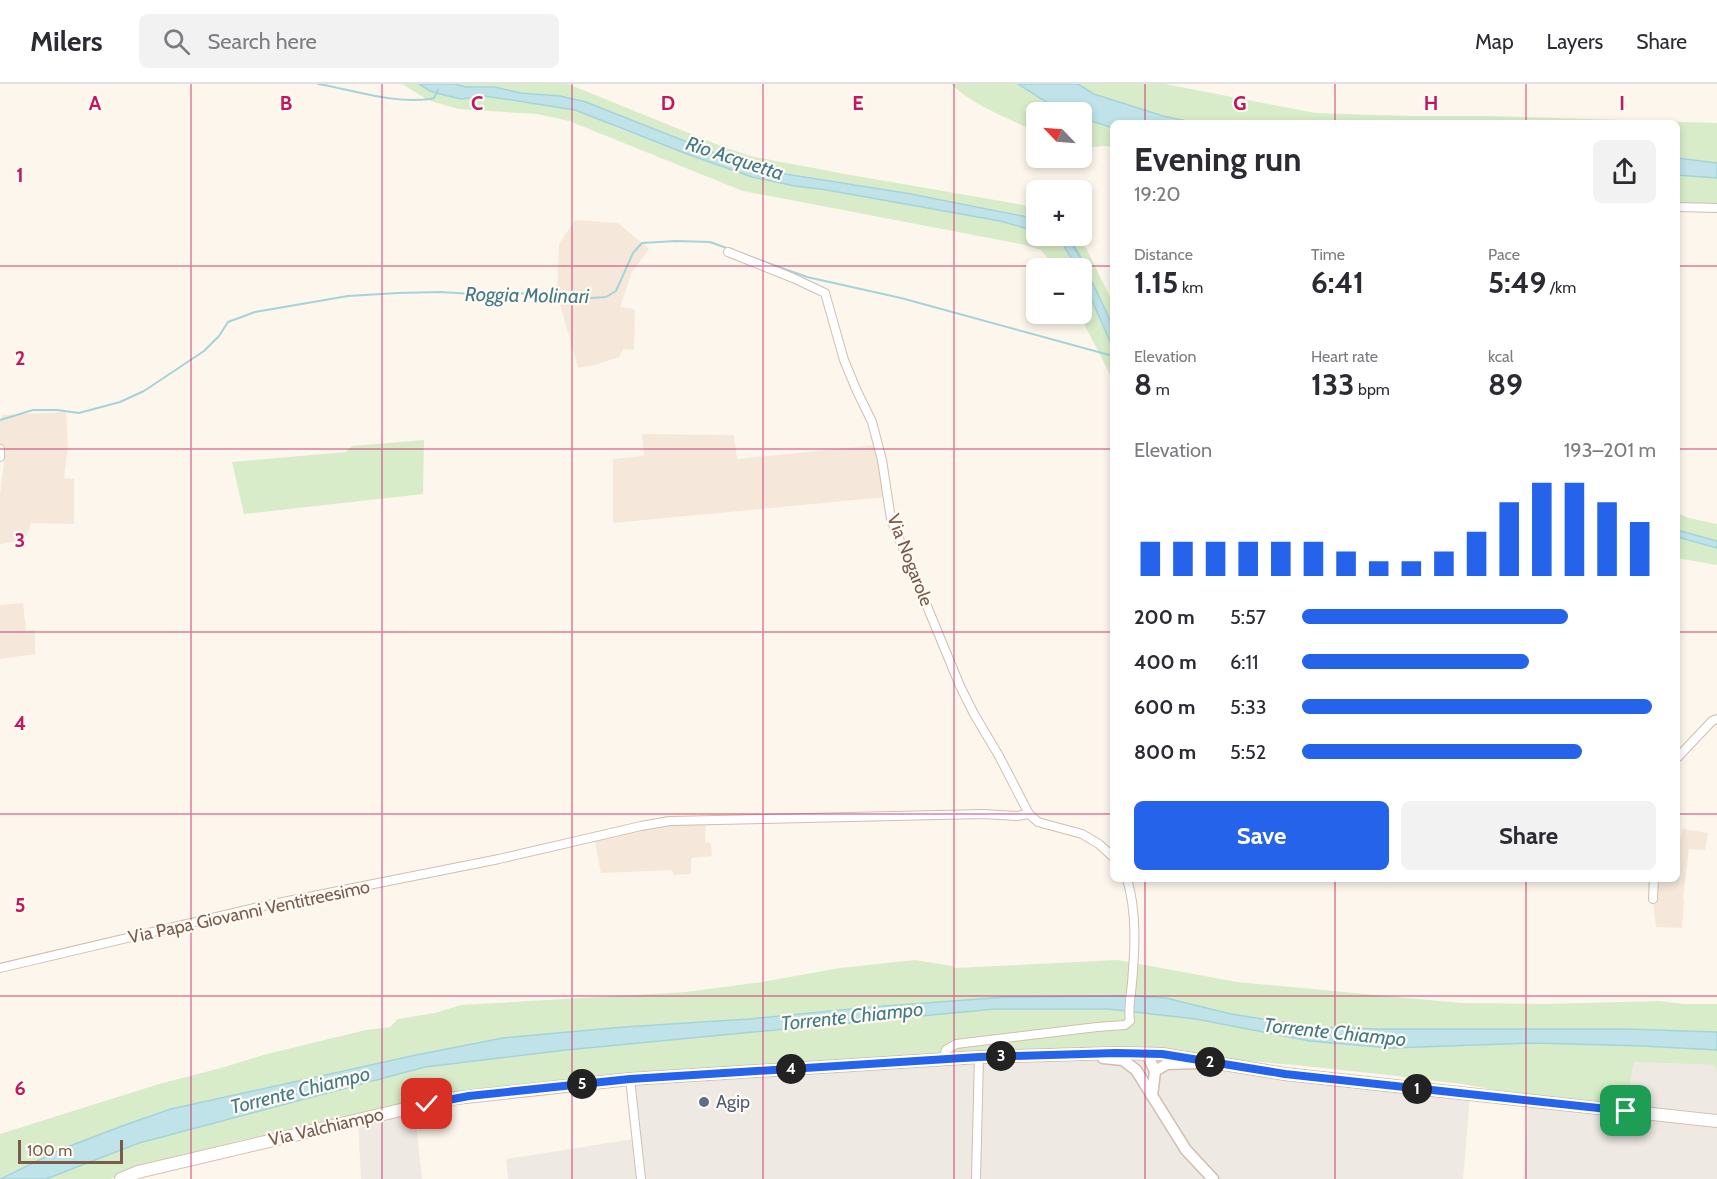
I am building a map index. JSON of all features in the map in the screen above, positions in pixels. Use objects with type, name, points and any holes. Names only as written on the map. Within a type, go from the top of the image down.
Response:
[{"type":"main road","name":"Via Valchiampo","points":[[121,1179],[138,1172],[447,1100],[630,1079],[979,1057],[1162,1054],[1285,1074],[1717,1121]]},
{"type":"street","points":[[1680,207],[1717,208]]},
{"type":"street","name":"Via Nogarole","points":[[728,252],[825,293],[844,360],[872,422],[882,460],[891,519],[960,686],[1029,814]]},
{"type":"street","points":[[0,448],[0,457]]},
{"type":"street","points":[[1680,755],[1712,721],[1717,719]]},
{"type":"street","points":[[1029,814],[1038,822],[1082,834],[1099,844],[1110,854]]},
{"type":"street","name":"Via Papa Giovanni Ventitreesimo","points":[[0,968],[263,906],[499,860],[670,821],[1029,814]]},
{"type":"street","points":[[943,1059],[946,1050],[956,1044],[1125,1025],[1130,1021],[1134,916],[1128,882]]},
{"type":"street","points":[[1653,899],[1654,882]]},
{"type":"street","points":[[1075,1054],[1123,1060],[1130,1064],[1186,1150],[1213,1179]]},
{"type":"street","points":[[1139,1076],[1147,1054]]},
{"type":"street","points":[[1147,1054],[1155,1071],[1152,1096]]},
{"type":"street","points":[[976,1179],[979,1057]]},
{"type":"street","points":[[1155,1071],[1167,1064],[1218,1063]]},
{"type":"street","points":[[630,1079],[641,1179]]},
{"type":"shaded area","points":[[575,220],[618,223],[649,249],[632,272],[620,307],[634,309],[634,350],[623,349],[619,357],[578,368],[557,294],[559,244]]},
{"type":"shaded area","points":[[66,412],[68,446],[64,478],[74,479],[74,524],[31,523],[25,540],[0,544],[0,494],[4,462],[4,456],[0,450],[2,415]]},
{"type":"shaded area","points":[[642,434],[734,435],[737,459],[878,445],[887,497],[613,523],[613,459],[644,456]]},
{"type":"shaded area","points":[[23,603],[26,631],[35,630],[35,654],[0,659],[0,605]]},
{"type":"shaded area","points":[[666,816],[706,818],[705,842],[711,843],[712,856],[691,858],[691,874],[674,875],[672,870],[601,873],[594,837]]},
{"type":"shaded area","points":[[1683,829],[1708,833],[1705,850],[1689,849],[1682,928],[1656,927],[1650,882],[1680,882],[1680,840]]},
{"type":"shaded area","points":[[1125,1051],[1470,1097],[1463,1179],[508,1179],[506,1159],[634,1139],[629,1081]]},
{"type":"shaded area","points":[[1634,1062],[1714,1065],[1717,1071],[1717,1179],[1523,1179],[1529,1096],[1626,1107]]},
{"type":"shaded area","points":[[414,1105],[422,1179],[361,1179],[358,1118]]},
{"type":"green space","points":[[402,84],[419,84],[430,91],[461,99],[485,96],[559,106],[591,115],[617,128],[687,154],[774,182],[1000,221],[1026,228],[1026,246],[743,191],[569,121],[537,114],[458,109],[428,100]]},
{"type":"green space","points":[[455,84],[568,84],[750,156],[1026,205],[1026,217],[911,194],[768,170],[729,159],[586,102],[494,87],[466,87]]},
{"type":"green space","points":[[951,84],[1018,84],[1046,102],[1026,102],[1026,127],[960,92]]},
{"type":"green space","points":[[1078,84],[1165,84],[1315,113],[1619,120],[1182,120],[1151,113]]},
{"type":"green space","points":[[1092,121],[1110,127],[1110,147],[1092,147]]},
{"type":"green space","points":[[1680,122],[1717,123],[1717,163],[1680,158]]},
{"type":"green space","points":[[1680,175],[1717,178],[1717,211],[1680,210]]},
{"type":"green space","points":[[1028,246],[1063,246],[1072,258],[1047,258],[1041,250]]},
{"type":"green space","points":[[1074,246],[1084,246],[1091,258],[1080,258]]},
{"type":"green space","points":[[1092,260],[1110,297],[1110,319],[1092,280]]},
{"type":"green space","points":[[1092,301],[1110,341],[1110,374],[1084,324],[1092,324]]},
{"type":"green space","points":[[424,440],[423,494],[244,514],[232,462],[346,452],[352,446]]},
{"type":"green space","points":[[1680,514],[1717,524],[1717,541],[1680,531]]},
{"type":"green space","points":[[1680,538],[1717,548],[1717,565],[1680,559]]},
{"type":"green space","points":[[915,960],[954,968],[1118,960],[1237,982],[1461,1003],[1546,1004],[1659,1001],[1717,1004],[1717,1032],[1625,1029],[1313,1027],[1231,1014],[1166,998],[1136,996],[1006,997],[749,1019],[624,1027],[503,1039],[416,1055],[171,1109],[62,1149],[0,1178],[0,1134],[159,1084],[267,1054],[366,1030],[390,1027],[398,1019],[435,1013],[461,1005],[686,992],[762,982],[840,968]]},
{"type":"green space","points":[[995,1009],[1108,1009],[1196,1019],[1310,1041],[1391,1048],[1534,1043],[1717,1050],[1717,1071],[1714,1065],[1634,1062],[1626,1107],[1529,1096],[1462,1084],[1388,1075],[1125,1051],[522,1087],[242,1140],[171,1158],[111,1179],[46,1179],[139,1143],[425,1067],[566,1050]]},
{"type":"water","points":[[419,84],[494,87],[521,93],[560,96],[586,102],[740,163],[786,174],[911,194],[1026,217],[1026,228],[1000,221],[752,177],[575,110],[485,96],[461,99],[430,91]]},
{"type":"water","points":[[1018,84],[1078,84],[1094,94],[1182,120],[1110,120],[1110,127],[1092,121],[1092,102],[1046,102]]},
{"type":"water","points":[[1680,158],[1717,163],[1717,178],[1680,175]]},
{"type":"water","points":[[1064,246],[1074,246],[1081,258],[1071,258]]},
{"type":"water","points":[[1092,282],[1110,320],[1110,341],[1092,301]]},
{"type":"water","points":[[1680,531],[1717,541],[1717,548],[1680,538]]},
{"type":"water","name":"Torrente Chiampo","points":[[1136,996],[1166,998],[1231,1014],[1313,1027],[1625,1029],[1717,1032],[1717,1050],[1534,1043],[1391,1048],[1310,1041],[1196,1019],[1108,1009],[995,1009],[566,1050],[425,1067],[139,1143],[46,1179],[0,1179],[62,1149],[171,1109],[503,1038],[1006,997]]},
{"type":"waterway","points":[[318,84],[402,100],[434,98],[438,90]]},
{"type":"waterway","name":"Roggia Molinari","points":[[0,420],[33,410],[79,413],[120,402],[144,391],[204,351],[219,336],[228,322],[255,312],[348,296],[398,293],[440,292],[490,295],[528,293],[606,297],[616,291],[633,253],[642,243],[676,241],[710,242],[807,277],[901,298],[1110,355]]},
{"type":"waterway","name":"Rio Acquetta","points":[[1073,246],[1081,258]]},
{"type":"place","name":"Agip","points":[[704,1102]]},
{"type":"route","points":[[427,1104],[469,1096],[630,1079],[979,1057],[1116,1053],[1162,1054],[1285,1074],[1626,1111]]}]
